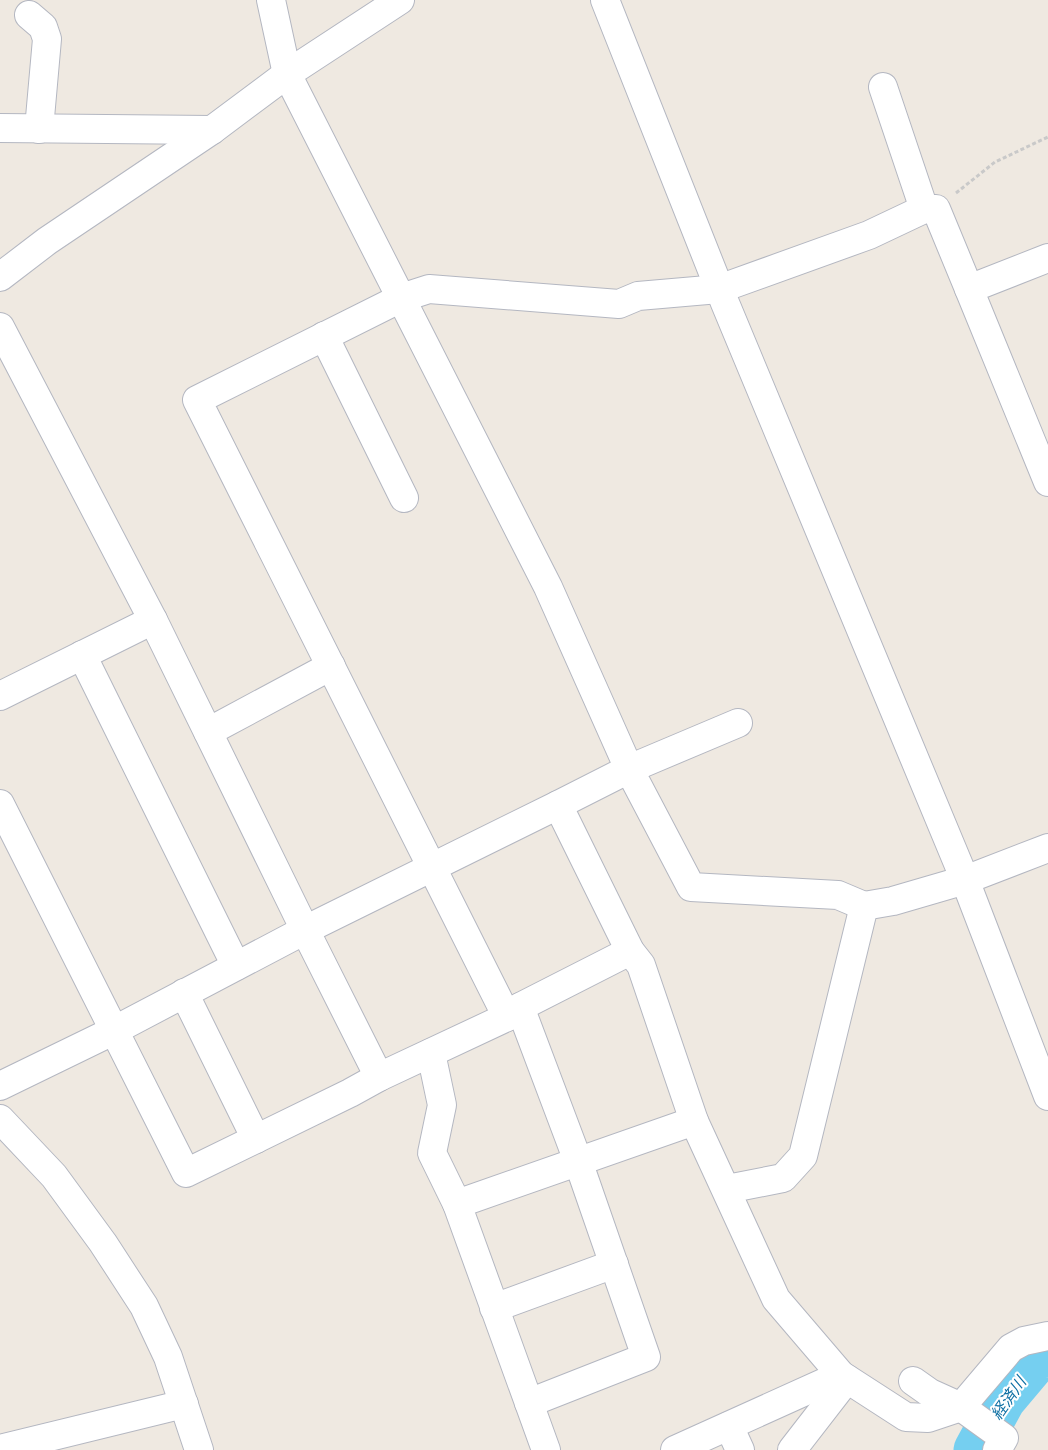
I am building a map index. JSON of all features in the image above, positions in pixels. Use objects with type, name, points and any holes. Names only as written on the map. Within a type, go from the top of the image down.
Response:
[{"type":"street","points":[[271,0],[287,74],[548,587],[629,769],[691,887],[838,895],[864,906],[893,901],[965,880],[1048,848]]},
{"type":"street","points":[[0,277],[47,242],[212,130],[287,74],[400,0]]},
{"type":"street","points":[[605,0],[719,289],[965,880],[1048,1096]]},
{"type":"street","points":[[29,15],[44,27],[47,39],[39,128]]},
{"type":"street","points":[[883,86],[930,209],[969,289],[1048,482]]},
{"type":"street","points":[[0,128],[212,130]]},
{"type":"street","points":[[529,1403],[646,1357],[578,1161],[514,1012],[433,867],[197,400],[401,298],[429,290],[619,304],[638,296],[719,289],[868,235],[930,209]]},
{"type":"street","points":[[969,289],[1048,258]]},
{"type":"street","points":[[0,327],[152,620],[304,930],[380,1077]]},
{"type":"street","points":[[324,336],[404,498]]},
{"type":"street","points":[[0,696],[152,620]]},
{"type":"street","points":[[82,655],[236,966]]},
{"type":"street","points":[[208,732],[331,666]]},
{"type":"street","points":[[0,1086],[113,1031],[304,930],[558,806],[629,769],[738,723]]},
{"type":"street","points":[[0,804],[186,1173],[514,1012],[630,951]]},
{"type":"street","points":[[558,806],[630,951],[642,965],[694,1120],[776,1300],[844,1377],[906,1417],[928,1418],[961,1408],[1011,1348],[1024,1340],[1048,1336]]},
{"type":"street","points":[[727,1190],[783,1178],[803,1156],[864,906]]},
{"type":"street","points":[[184,993],[256,1138]]},
{"type":"street","points":[[432,1053],[442,1105],[432,1153],[457,1204],[546,1450]]},
{"type":"street","points":[[0,1119],[54,1176],[104,1243],[144,1306],[168,1357],[199,1450]]},
{"type":"street","points":[[457,1204],[694,1120]]},
{"type":"street","points":[[494,1308],[614,1264]]},
{"type":"street","points":[[675,1450],[844,1377]]},
{"type":"street","points":[[792,1450],[844,1377]]},
{"type":"street","points":[[913,1381],[930,1393],[961,1408],[1000,1444]]},
{"type":"street","points":[[0,1449],[184,1404]]},
{"type":"street","points":[[729,1426],[740,1450]]},
{"type":"path","points":[[930,209],[995,162],[1048,137]]},
{"type":"waterway","name":"経済川","points":[[976,1450],[1003,1400],[1040,1356],[1048,1355]]}]
